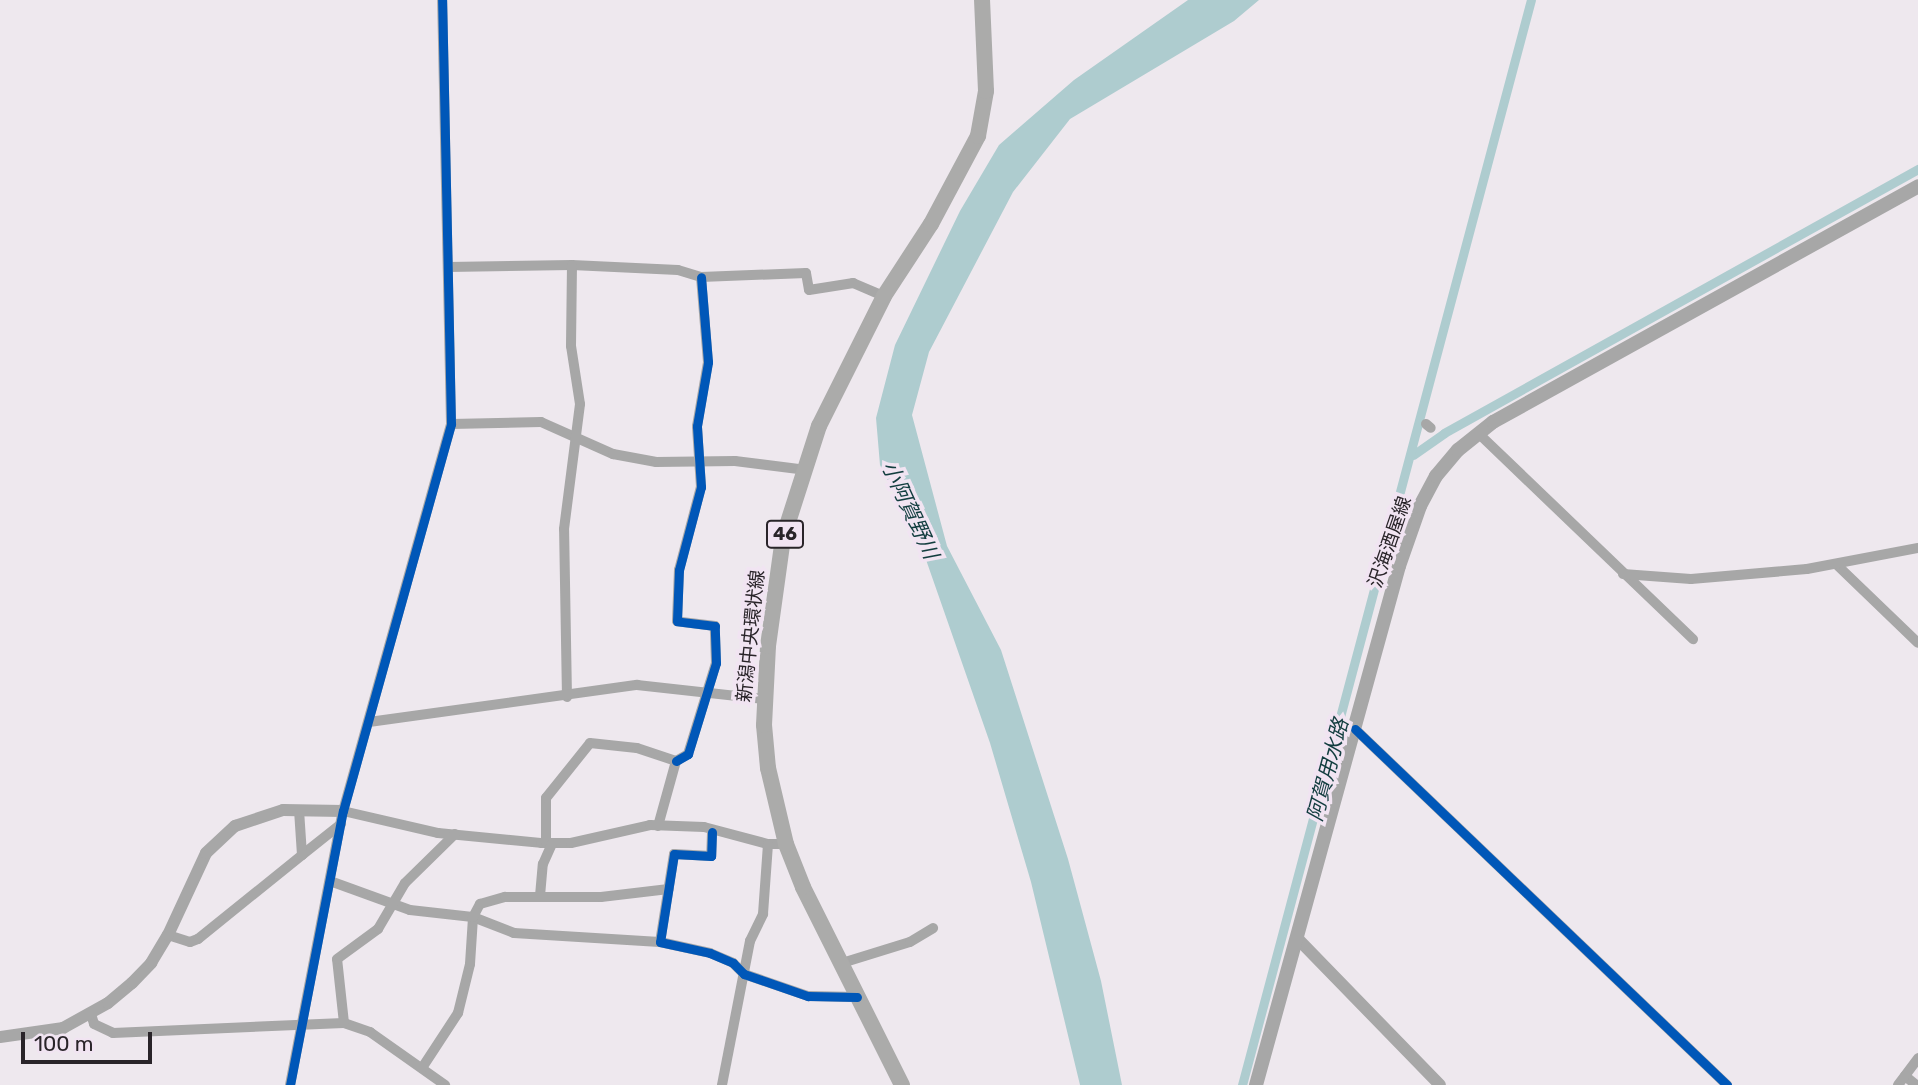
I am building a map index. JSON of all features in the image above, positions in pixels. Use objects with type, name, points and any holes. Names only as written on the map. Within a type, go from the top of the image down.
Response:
[{"type":"main road","name":"新潟中央環状線","points":[[902,1085],[857,997],[786,844],[768,768],[764,699],[770,612],[783,538],[838,382],[884,296],[931,224],[978,136],[985,102],[982,0]]},
{"type":"main road","name":"沢海酒屋線","points":[[1256,1085],[1420,506],[1436,476],[1478,433],[1918,186]]},
{"type":"street","points":[[290,1085],[342,817],[451,424],[442,0]]},
{"type":"street","points":[[448,267],[572,265],[678,270],[701,277],[806,273],[809,290],[853,283],[884,296]]},
{"type":"street","points":[[567,697],[564,529],[578,439],[580,404],[571,346],[572,265]]},
{"type":"street","points":[[658,826],[676,761],[688,754],[716,663],[716,626],[677,621],[676,584],[701,487],[697,426],[708,362],[701,277]]},
{"type":"street","points":[[451,424],[541,422],[612,454],[700,464],[734,461],[806,470]]},
{"type":"street","points":[[1478,433],[1693,639]]},
{"type":"street","points":[[1623,574],[1691,579],[1837,565],[1918,548]]},
{"type":"street","points":[[1837,565],[1918,643]]},
{"type":"street","points":[[369,722],[510,699],[567,697],[638,685],[764,699]]},
{"type":"street","points":[[1355,729],[1727,1085]]},
{"type":"street","points":[[540,896],[543,864],[549,844],[546,798],[590,743],[638,748],[676,761]]},
{"type":"street","points":[[0,1037],[48,1032],[91,1014],[141,974],[168,934],[198,866],[216,842],[248,819],[299,810],[454,834],[549,844],[658,826],[704,827],[712,832],[768,844],[786,844]]},
{"type":"street","points":[[299,810],[302,855]]},
{"type":"street","points":[[168,934],[190,942],[198,939],[302,855],[342,817]]},
{"type":"street","points":[[660,942],[674,854],[712,856],[712,832]]},
{"type":"street","points":[[344,1023],[337,959],[373,934],[408,879],[454,834]]},
{"type":"street","points":[[722,1085],[750,941],[763,915],[768,844]]},
{"type":"street","points":[[330,881],[392,904],[473,918],[514,933],[543,937],[660,942],[710,953],[733,963],[744,974],[808,996],[857,997]]},
{"type":"street","points":[[422,1068],[458,1013],[470,964],[473,918],[480,904],[491,899],[540,896],[601,897],[669,889]]},
{"type":"street","points":[[842,964],[910,942],[933,928]]},
{"type":"street","points":[[1297,938],[1440,1085]]},
{"type":"street","points":[[91,1014],[94,1024],[113,1033],[344,1023],[370,1032],[446,1085]]},
{"type":"street","points":[[1898,1085],[1918,1058]]},
{"type":"street","points":[[1905,1076],[1916,1085]]},
{"type":"water","name":"小阿賀野川","points":[[1188,0],[1259,0],[1234,21],[1070,119],[1013,192],[929,352],[912,415],[947,546],[1001,650],[1068,859],[1101,981],[1122,1085],[1080,1085],[1031,882],[990,743],[924,554],[880,465],[876,418],[895,345],[960,211],[999,145],[1074,80]]},
{"type":"waterway","name":"阿賀用水路","points":[[1242,1085],[1531,0]]},
{"type":"waterway","points":[[1413,455],[1444,433],[1918,169]]},
{"type":"cycle path","points":[[290,1085],[343,811],[451,424],[442,0]]},
{"type":"cycle path","points":[[676,761],[688,754],[716,663],[715,626],[677,621],[679,570],[701,487],[697,426],[708,362],[701,277]]},
{"type":"cycle path","points":[[1355,729],[1727,1085]]},
{"type":"cycle path","points":[[712,832],[711,856],[674,854],[660,942],[710,953],[733,963],[744,974],[808,996],[857,997]]}]
